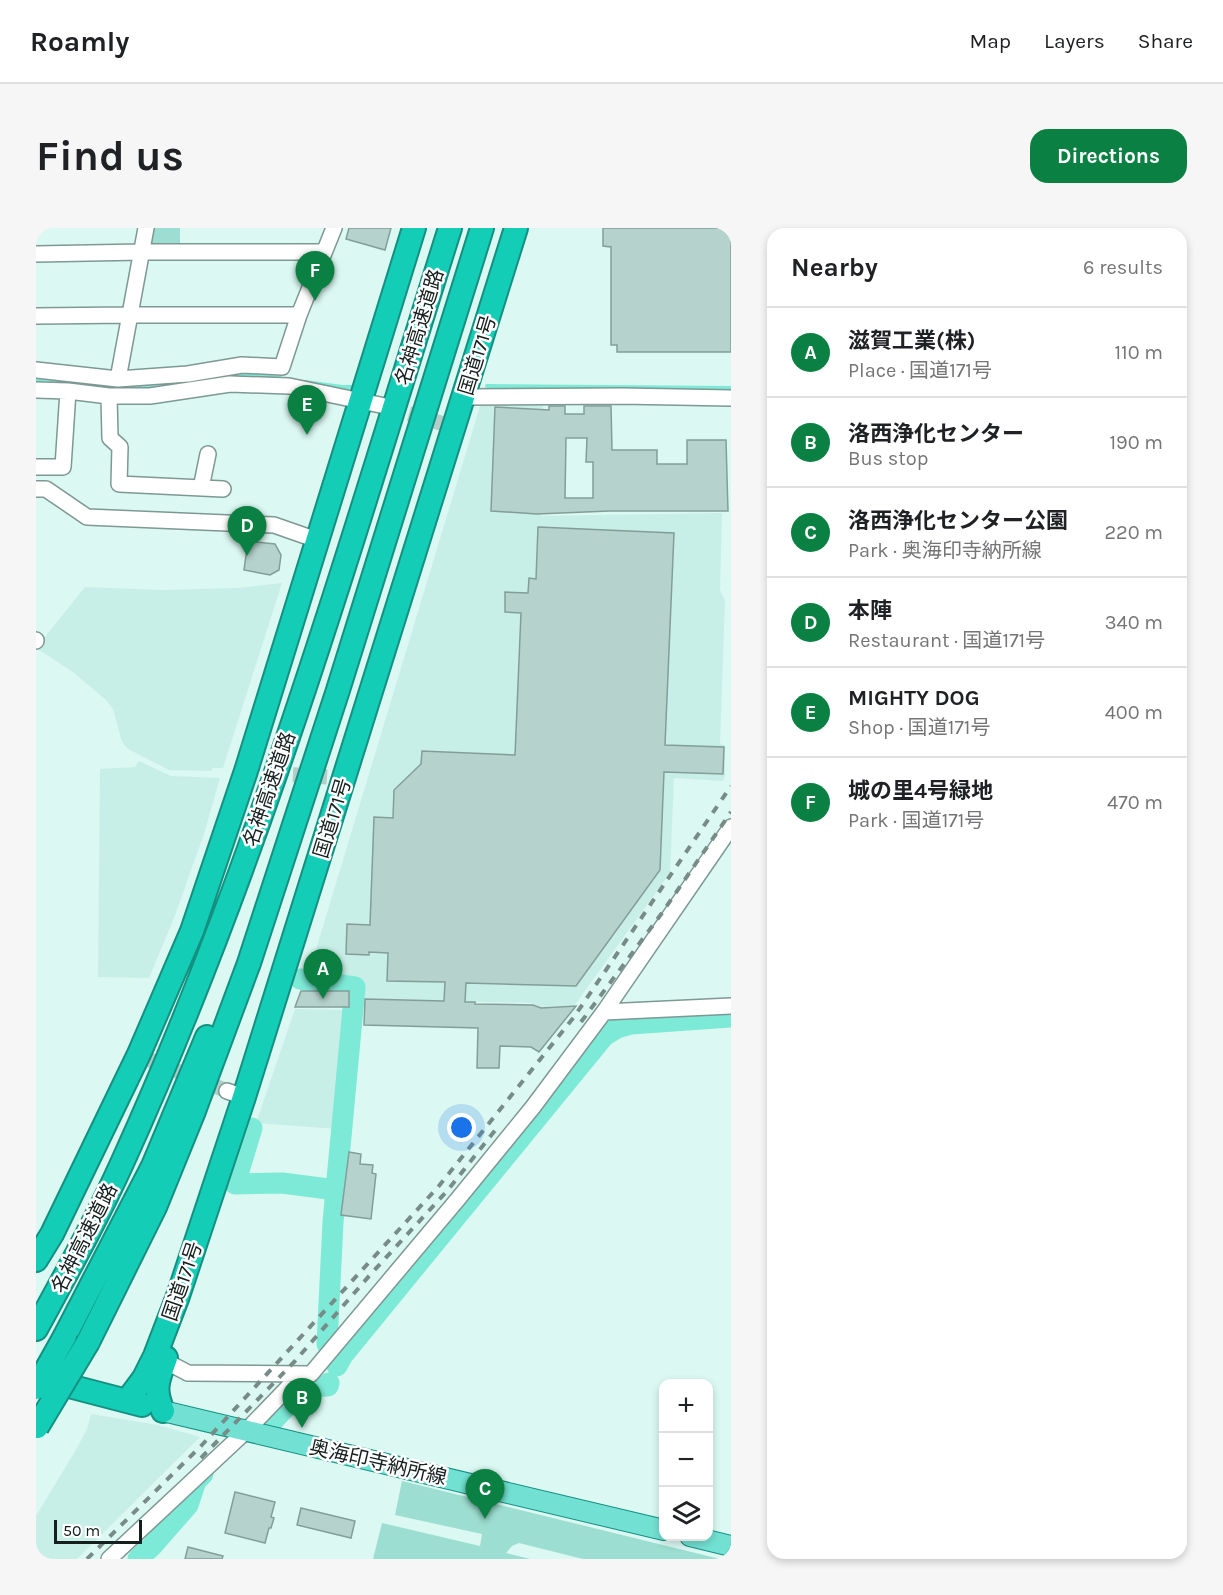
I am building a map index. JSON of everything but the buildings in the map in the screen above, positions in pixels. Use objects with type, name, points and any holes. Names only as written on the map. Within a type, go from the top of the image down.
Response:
[{"type":"highway","points":[[36,1260],[145,1057],[192,931],[246,771],[414,228]]},
{"type":"highway","name":"名神高速道路","points":[[36,1329],[123,1163],[214,943],[267,800],[323,633],[450,228]]},
{"type":"highway","name":"名神高速道路","points":[[37,1428],[88,1342],[155,1207],[199,1100],[249,963],[338,690],[483,228]]},
{"type":"highway","name":"国道171号","points":[[127,1401],[144,1378],[155,1356],[203,1221],[235,1094],[449,425],[464,397],[516,228]]},
{"type":"highway","name":"名神高速道路","points":[[36,1388],[153,1166],[288,837],[338,690]]},
{"type":"highway","points":[[163,1411],[158,1398],[158,1378],[184,1308],[201,1252],[203,1221]]},
{"type":"highway","points":[[36,1377],[163,1411]]},
{"type":"main road","name":"奥海印寺納所線","points":[[163,1411],[659,1529]]},
{"type":"main road","points":[[710,1541],[731,1546]]},
{"type":"street","points":[[118,379],[146,228]]},
{"type":"street","points":[[36,370],[118,379],[188,374],[242,365],[282,367],[299,315],[334,228]]},
{"type":"street","points":[[36,254],[324,252]]},
{"type":"street","points":[[36,316],[299,315]]},
{"type":"street","points":[[36,390],[109,396],[150,396],[230,384],[289,386],[385,406]]},
{"type":"street","points":[[36,467],[63,468],[68,391]]},
{"type":"street","points":[[109,396],[110,438],[120,447],[119,484],[223,489]]},
{"type":"street","points":[[464,397],[731,398]]},
{"type":"street","points":[[201,488],[208,454]]},
{"type":"street","points":[[36,489],[46,489],[87,517],[274,525],[317,540]]},
{"type":"street","points":[[246,771],[270,773]]},
{"type":"street","points":[[165,1361],[188,1373],[311,1374],[533,1107],[604,1012],[731,827]]},
{"type":"street","points":[[604,1012],[731,1006]]},
{"type":"street","points":[[109,1559],[246,1431],[301,1374]]},
{"type":"shaded area","points":[[149,228],[180,228],[180,248],[145,248]]},
{"type":"shaded area","points":[[543,402],[541,516],[722,513],[720,590],[725,600],[720,744],[725,745],[725,776],[723,781],[674,778],[670,873],[574,1006],[541,1007],[531,1003],[358,999],[359,982],[318,969],[314,956],[481,403]]},
{"type":"shaded area","points":[[282,583],[223,768],[213,768],[211,771],[169,770],[128,749],[122,742],[113,709],[106,700],[73,672],[36,648],[85,587],[162,590],[237,588]]},
{"type":"shaded area","points":[[139,761],[171,776],[220,778],[204,834],[174,918],[149,978],[98,977],[100,769],[135,767]]},
{"type":"shaded area","points":[[295,1009],[351,1010],[337,1129],[256,1123]]},
{"type":"shaded area","points":[[91,1414],[158,1425],[200,1437],[77,1559],[36,1559],[36,1516],[77,1448],[87,1429]]},
{"type":"shaded area","points":[[402,1481],[720,1559],[583,1559],[519,1543],[512,1546],[506,1553],[530,1559],[373,1559],[382,1523],[480,1546],[482,1534],[395,1515]]},
{"type":"waterway","points":[[233,377],[249,375],[280,378]]},
{"type":"waterway","points":[[36,380],[44,379],[120,389],[178,384]]},
{"type":"waterway","points":[[305,382],[357,387]]},
{"type":"waterway","points":[[487,386],[731,388]]},
{"type":"waterway","points":[[300,979],[355,987],[333,1222],[327,1344]]},
{"type":"waterway","points":[[337,1366],[343,1355],[604,1036],[617,1028],[631,1024],[731,1017]]},
{"type":"waterway","points":[[252,1128],[235,1184],[282,1183],[336,1190]]},
{"type":"waterway","points":[[270,1424],[305,1387],[328,1386],[329,1383]]},
{"type":"waterway","points":[[138,1559],[188,1505],[196,1481],[203,1474]]},
{"type":"tunnel","points":[[387,407],[444,424]]},
{"type":"tunnel","points":[[270,773],[327,777]]},
{"type":"tunnel","points":[[150,1060],[227,1091]]},
{"type":"railway","points":[[87,1559],[201,1446],[438,1187],[574,1017],[731,786]]},
{"type":"railway","points":[[581,1022],[662,913],[731,812]]},
{"type":"railway","points":[[201,1458],[295,1361],[447,1191],[497,1128]]},
{"type":"place","name":"城の里4号緑地","points":[[315,301]]},
{"type":"place","name":"MIGHTY DOG","points":[[307,435]]},
{"type":"place","name":"本陣","points":[[247,556]]},
{"type":"place","name":"滋賀工業(株)","points":[[323,999]]},
{"type":"place","name":"洛西浄化センター","points":[[302,1428]]},
{"type":"place","name":"洛西浄化センター公園","points":[[485,1519]]}]
